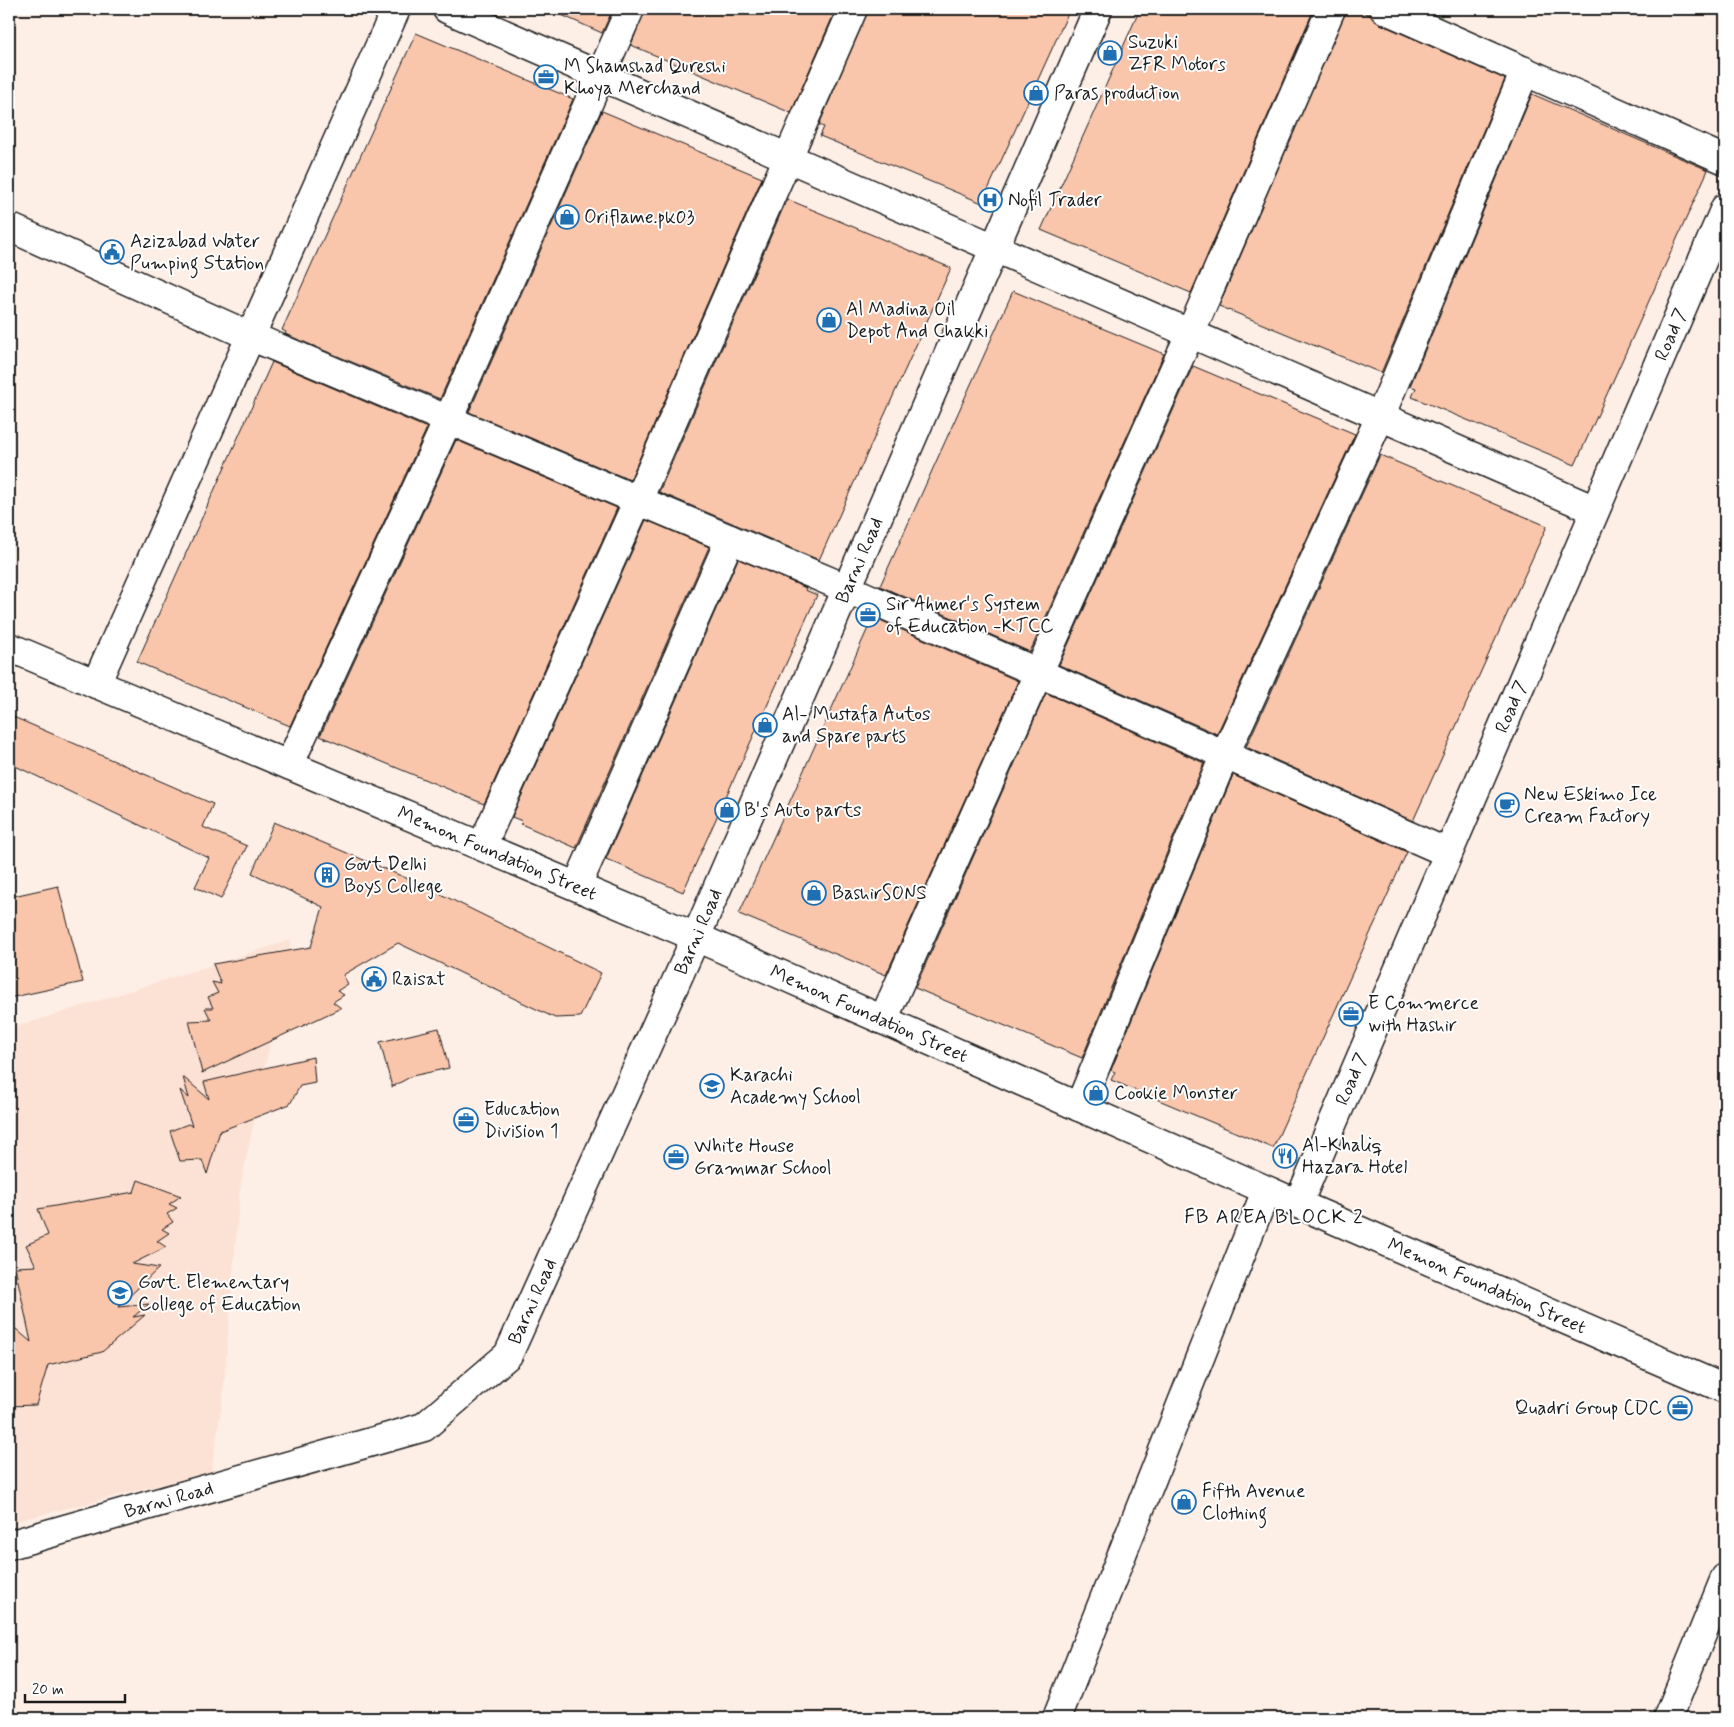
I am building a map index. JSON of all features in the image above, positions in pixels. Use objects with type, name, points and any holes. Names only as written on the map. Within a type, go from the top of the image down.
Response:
[{"type":"street","points":[[96,684],[396,9]]},
{"type":"street","points":[[447,9],[1595,510]]},
{"type":"street","points":[[289,765],[448,420],[630,9]]},
{"type":"street","points":[[482,846],[638,500],[853,9]]},
{"type":"street","name":"Barni Road","points":[[9,1545],[424,1427],[508,1355],[696,937],[1098,9]]},
{"type":"street","points":[[883,1020],[1190,334],[1331,9]]},
{"type":"street","points":[[1384,9],[1725,160]]},
{"type":"street","points":[[1079,1107],[1225,754],[1380,417],[1525,71]]},
{"type":"street","name":"Road 7","points":[[1298,1204],[1725,208]]},
{"type":"street","points":[[9,227],[250,336],[848,589],[1448,853]]},
{"type":"street","points":[[577,886],[730,539]]},
{"type":"street","name":"Memon Foundation Street","points":[[9,647],[696,937],[1266,1190],[1725,1389]]},
{"type":"street","points":[[1057,1718],[1266,1190]]},
{"type":"street","points":[[1668,1718],[1725,1578]]},
{"type":"shaded area","name":"Govt. Elementary College of Education","points":[[291,940],[240,1189],[223,1398],[211,1472],[9,1523],[9,1029]]},
{"type":"green space","points":[[1383,9],[1445,9],[1434,31]]},
{"type":"building","points":[[548,9],[613,9],[602,33]]},
{"type":"building","points":[[645,9],[836,9],[791,113],[631,45]]},
{"type":"building","points":[[868,9],[1070,9],[982,203],[820,136],[824,127],[819,125]]},
{"type":"building","points":[[1140,9],[1314,9],[1191,293],[1041,230]]},
{"type":"building","points":[[1346,9],[1355,9],[1370,15],[1378,23],[1505,79],[1381,373],[1219,306]]},
{"type":"building","points":[[416,33],[573,99],[440,399],[285,334],[286,332],[282,330]]},
{"type":"building","points":[[1532,94],[1708,170],[1575,465],[1412,397],[1416,388],[1410,386]]},
{"type":"building","points":[[602,111],[762,178],[630,480],[469,412]]},
{"type":"building","points":[[787,199],[951,268],[819,560],[659,492]]},
{"type":"building","points":[[1013,291],[1164,354],[1030,652],[880,586]]},
{"type":"building","points":[[272,362],[427,428],[290,726],[137,662]]},
{"type":"building","points":[[1193,366],[1355,434],[1217,734],[1059,665]]},
{"type":"building","points":[[456,440],[617,508],[484,804],[320,736]]},
{"type":"building","points":[[1380,455],[1547,526],[1413,821],[1246,747]]},
{"type":"building","points":[[646,520],[709,547],[576,848],[521,824],[522,821],[512,817]]},
{"type":"building","points":[[738,559],[806,588],[805,590],[817,595],[683,892],[606,859]]},
{"type":"building","points":[[873,617],[1018,681],[886,975],[739,914]]},
{"type":"building","points":[[1046,693],[1204,763],[1082,1058],[915,988]]},
{"type":"building","points":[[9,715],[213,804],[203,827],[247,846],[221,899],[195,887],[209,858],[9,763]]},
{"type":"building","points":[[1233,775],[1407,852],[1273,1148],[1111,1080],[1115,1072],[1111,1070]]},
{"type":"building","name":"Govt Delhi Boys College","points":[[274,822],[418,883],[601,973],[580,1017],[555,1018],[398,943],[343,975],[348,984],[337,991],[344,995],[333,1002],[341,1008],[202,1073],[189,1021],[211,1020],[205,1008],[213,1008],[208,997],[218,993],[212,982],[221,984],[213,964],[311,947],[323,907],[252,873]]},
{"type":"building","points":[[58,886],[83,982],[9,998],[9,897]]},
{"type":"building","points":[[439,1028],[449,1068],[412,1076],[392,1087],[380,1042]]},
{"type":"building","points":[[313,1057],[315,1083],[300,1086],[290,1104],[220,1131],[207,1174],[202,1160],[180,1161],[170,1131],[188,1124],[192,1126],[180,1090],[189,1098],[183,1077],[209,1099],[204,1082]]},
{"type":"building","points":[[138,1180],[181,1196],[169,1204],[177,1208],[167,1214],[173,1222],[162,1229],[169,1233],[157,1241],[166,1247],[132,1264],[159,1268],[118,1307],[149,1304],[133,1317],[145,1315],[102,1352],[48,1365],[36,1405],[9,1406],[9,1323],[31,1342],[15,1267],[36,1266],[26,1245],[48,1235],[38,1209],[134,1192]]},
{"type":"place","name":"Suzuki ZFR Motors","points":[[1110,53]]},
{"type":"place","name":"M Shamshad Qureshi Khoya Merchand","points":[[546,77]]},
{"type":"place","name":"Paras production","points":[[1036,93]]},
{"type":"place","name":"Nofil Trader","points":[[990,200]]},
{"type":"place","name":"Oriflame.pk03","points":[[567,217]]},
{"type":"place","name":"Azizabad Water Pumping Station","points":[[112,252]]},
{"type":"place","name":"Al Madina Oil Depot And Chakki","points":[[829,320]]},
{"type":"place","name":"Sir Ahmer's System of Education -KTCC","points":[[868,615]]},
{"type":"place","name":"Al- Mustafa Autos and Spare parts","points":[[765,725]]},
{"type":"place","name":"New Eskimo Ice Cream Factory","points":[[1507,805]]},
{"type":"place","name":"B's Auto parts","points":[[727,810]]},
{"type":"place","name":"Govt Delhi Boys College","points":[[327,875]]},
{"type":"place","name":"BashirSONS","points":[[814,893]]},
{"type":"place","name":"Raisat","points":[[374,979]]},
{"type":"place","name":"E Commerce with Hashir","points":[[1351,1014]]},
{"type":"place","name":"Karachi Academy School","points":[[712,1086]]},
{"type":"place","name":"Cookie Monster","points":[[1096,1093]]},
{"type":"place","name":"Education Division 1","points":[[466,1120]]},
{"type":"place","name":"Al-Khaliq Hazara Hotel","points":[[1285,1156]]},
{"type":"place","name":"White House Grammar School","points":[[676,1157]]},
{"type":"place","name":"Govt. Elementary College of Education","points":[[120,1293]]},
{"type":"place","name":"Quadri Group CDC","points":[[1680,1408]]},
{"type":"place","name":"Fifth Avenue Clothing","points":[[1184,1502]]},
{"type":"district","name":"FB AREA BLOCK 2","points":[[1274,1217]]}]
